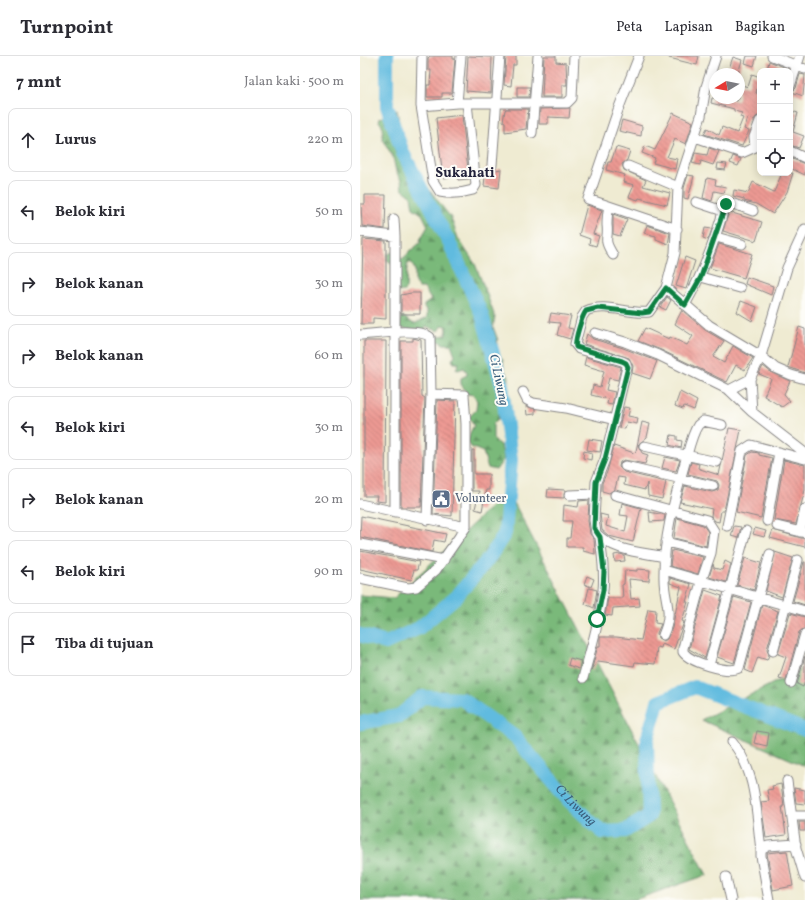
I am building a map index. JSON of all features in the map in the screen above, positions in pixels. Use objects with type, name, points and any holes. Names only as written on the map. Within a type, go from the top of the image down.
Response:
[{"type":"street","points":[[422,56],[421,106],[433,181],[440,192],[446,193],[473,190],[476,185],[462,103],[461,56]]},
{"type":"street","points":[[492,165],[498,103],[500,56]]},
{"type":"street","points":[[532,133],[538,56]]},
{"type":"street","points":[[421,106],[462,103],[567,103],[572,98],[574,56]]},
{"type":"street","points":[[639,56],[618,110],[588,199],[677,229]]},
{"type":"street","points":[[583,678],[591,649],[603,590],[604,571],[600,537],[594,528],[595,494],[598,473],[605,459],[628,367],[626,363],[576,347],[575,341],[582,317],[586,311],[598,308],[649,312],[666,288],[675,254],[678,187],[705,105],[710,73],[716,56]]},
{"type":"street","points":[[772,56],[801,68]]},
{"type":"street","points":[[793,81],[801,68],[800,56]]},
{"type":"street","points":[[757,129],[754,137],[757,144]]},
{"type":"street","points":[[695,138],[742,153],[757,146]]},
{"type":"street","points":[[793,152],[805,158]]},
{"type":"street","points":[[628,166],[678,187]]},
{"type":"street","points":[[696,202],[723,211]]},
{"type":"street","points":[[685,305],[701,277],[716,237],[725,204],[731,203],[753,211]]},
{"type":"street","points":[[609,206],[606,215],[606,242],[613,255]]},
{"type":"street","points":[[394,219],[395,512]]},
{"type":"street","points":[[752,412],[750,379],[762,356],[787,268],[805,229]]},
{"type":"street","points":[[360,232],[394,236]]},
{"type":"street","points":[[716,237],[742,244]]},
{"type":"street","points":[[701,277],[740,288]]},
{"type":"street","points":[[666,288],[709,325],[762,356],[775,368],[791,376],[805,379]]},
{"type":"street","points":[[360,335],[395,332],[424,333],[428,335],[430,342],[431,394],[426,520]]},
{"type":"street","points":[[595,333],[625,342],[658,355],[729,390],[752,412],[805,453]]},
{"type":"street","points":[[729,390],[750,379]]},
{"type":"street","points":[[523,392],[527,400],[533,403],[615,420]]},
{"type":"street","points":[[360,578],[408,588],[416,587],[436,570],[466,528],[466,424],[464,395],[431,394]]},
{"type":"street","points":[[663,635],[667,626],[668,603],[664,580],[666,542],[687,455],[696,428],[700,423],[706,422],[722,425]]},
{"type":"street","points":[[727,526],[742,451],[751,445],[805,459]]},
{"type":"street","points":[[644,446],[717,462]]},
{"type":"street","points":[[767,521],[780,452]]},
{"type":"street","points":[[625,466],[680,480],[713,486]]},
{"type":"street","points":[[569,495],[595,494]]},
{"type":"street","points":[[615,495],[673,509],[707,520],[714,531],[711,553],[701,582],[683,652],[691,660],[732,670],[739,668],[757,597],[770,554]]},
{"type":"street","points":[[360,504],[466,528]]},
{"type":"street","points":[[777,526],[803,532],[805,509]]},
{"type":"street","points":[[709,665],[746,531]]},
{"type":"street","points":[[600,537],[626,550],[665,557]]},
{"type":"street","points":[[666,542],[711,553]]},
{"type":"street","points":[[360,544],[444,560]]},
{"type":"street","points":[[773,651],[798,560]]},
{"type":"street","points":[[664,570],[805,611]]},
{"type":"street","points":[[791,683],[805,634]]},
{"type":"street","points":[[732,742],[741,754],[749,771],[769,900]]},
{"type":"street","points":[[787,781],[792,816],[805,878]]},
{"type":"street","points":[[792,816],[805,816]]},
{"type":"street","points":[[762,850],[768,846],[799,847]]},
{"type":"street","points":[[726,877],[731,900]]},
{"type":"green space","points":[[397,110],[401,134],[408,154],[426,185],[451,218],[458,238],[475,264],[495,317],[493,327],[498,340],[495,351],[503,359],[504,370],[509,377],[507,388],[510,405],[507,413],[497,415],[499,418],[493,424],[493,439],[501,446],[504,459],[496,470],[488,468],[483,452],[471,447],[468,442],[474,425],[469,417],[476,410],[477,401],[474,395],[467,394],[461,384],[461,378],[467,375],[467,372],[464,368],[458,370],[456,369],[459,363],[454,363],[452,360],[455,355],[451,344],[444,344],[436,340],[435,337],[446,335],[447,326],[442,325],[438,331],[426,326],[425,331],[399,328],[402,316],[414,324],[427,318],[427,309],[424,308],[424,305],[431,300],[424,288],[419,288],[415,283],[415,270],[411,262],[407,265],[406,289],[398,292],[394,265],[387,260],[388,254],[393,252],[402,259],[407,255],[410,250],[421,242],[420,240],[428,226],[422,214],[413,208],[411,196],[402,189],[401,180],[396,172],[393,157],[382,138],[383,127],[379,121],[380,118]]},
{"type":"green space","points":[[508,491],[707,875],[634,900],[360,900],[360,595],[394,598]]},
{"type":"green space","points":[[805,667],[805,766],[701,720]]},
{"type":"building","points":[[430,56],[453,56],[453,59],[455,59],[452,93],[442,93],[442,97],[427,97],[427,85],[430,85],[431,70],[428,70],[428,58]]},
{"type":"building","points":[[468,56],[492,57],[491,93],[466,91]]},
{"type":"building","points":[[506,56],[516,56],[516,65],[513,65],[511,86],[504,85]]},
{"type":"building","points":[[544,56],[556,56],[556,62],[566,63],[567,85],[562,85],[562,97],[542,97]]},
{"type":"building","points":[[669,56],[699,56],[697,65],[669,58]]},
{"type":"building","points":[[747,56],[757,56],[754,66],[745,63]]},
{"type":"building","points":[[733,57],[742,60],[740,68],[729,68]]},
{"type":"building","points":[[769,61],[786,68],[768,68]]},
{"type":"building","points":[[752,74],[757,76],[757,116],[754,120],[748,118],[744,129],[749,131],[742,146],[704,134],[707,128],[719,135],[722,127],[737,133],[743,118],[740,117],[742,113],[734,111],[734,109],[715,104],[745,104],[745,86],[748,87]]},
{"type":"building","points":[[800,74],[805,75],[803,96],[793,92],[796,88]]},
{"type":"building","points":[[517,87],[530,87],[529,97],[517,97]]},
{"type":"building","points":[[570,108],[569,118],[548,117],[548,124],[539,124],[540,109]]},
{"type":"building","points":[[506,109],[528,109],[526,129],[505,132],[505,122],[503,121]]},
{"type":"building","points":[[793,111],[798,113],[793,132]]},
{"type":"building","points":[[673,113],[693,122],[686,144],[675,139],[667,157],[677,159],[675,169],[653,163],[655,158],[642,153],[645,146],[655,150]]},
{"type":"building","points":[[462,115],[469,179],[458,180],[457,177],[443,178],[436,118]]},
{"type":"building","points":[[622,120],[642,126],[641,136],[619,131]]},
{"type":"building","points":[[793,132],[804,136],[799,148],[793,146]]},
{"type":"building","points":[[616,147],[630,151],[627,160],[622,164],[624,170],[646,180],[643,186],[670,193],[667,205],[629,197],[634,185],[623,182],[625,175],[606,170],[608,162],[611,162]]},
{"type":"building","points":[[709,148],[719,151],[713,165],[701,161],[700,165],[692,163],[695,153],[707,155]]},
{"type":"building","points":[[733,156],[741,159],[738,166],[730,163]]},
{"type":"building","points":[[793,159],[805,164],[805,175],[793,169]]},
{"type":"building","points":[[718,163],[727,164],[725,170],[717,169]]},
{"type":"building","points":[[486,167],[491,171],[501,169],[499,188],[484,186]]},
{"type":"building","points":[[688,175],[694,176],[688,199],[684,198],[684,188]]},
{"type":"building","points":[[781,176],[792,176],[787,192],[773,214],[756,204],[733,196],[734,190],[748,193],[753,182],[774,192]]},
{"type":"building","points":[[707,178],[716,180],[715,185],[726,187],[724,193],[714,191],[712,201],[703,198]]},
{"type":"building","points":[[365,195],[386,195],[385,229],[362,226],[361,204],[365,204]]},
{"type":"building","points":[[587,205],[602,210],[593,234],[599,236],[596,246],[589,244],[590,239],[579,235]]},
{"type":"building","points":[[729,212],[762,222],[756,241],[723,231]]},
{"type":"building","points":[[613,214],[627,219],[620,236],[613,234]]},
{"type":"building","points":[[647,225],[670,233],[668,244],[656,239],[656,236],[644,233]]},
{"type":"building","points":[[705,228],[712,229],[708,240],[703,238]]},
{"type":"building","points":[[363,239],[386,241],[386,319],[373,318],[373,324],[361,324]]},
{"type":"building","points":[[719,244],[752,254],[744,278],[710,268]]},
{"type":"building","points":[[685,257],[695,261],[686,289],[676,286]]},
{"type":"building","points":[[747,277],[773,286],[771,295],[745,284]]},
{"type":"building","points":[[420,293],[420,314],[401,314],[401,295]]},
{"type":"building","points":[[667,297],[671,300],[666,310],[660,307]]},
{"type":"building","points":[[741,301],[757,307],[752,321],[737,312]]},
{"type":"building","points":[[682,310],[705,330],[724,341],[713,357],[724,363],[733,346],[753,358],[745,370],[736,365],[727,382],[661,350],[638,341],[645,328],[687,345],[693,336],[675,324]]},
{"type":"building","points":[[551,313],[571,316],[568,328],[573,329],[570,339],[557,335],[560,323],[549,322]]},
{"type":"building","points":[[799,327],[805,329],[805,373],[788,367]]},
{"type":"building","points":[[587,334],[593,339],[623,348],[657,361],[650,379],[632,373],[633,366],[629,358],[584,344]]},
{"type":"building","points":[[413,338],[421,340],[422,396],[425,398],[421,507],[401,507],[401,341],[413,341]]},
{"type":"building","points":[[364,341],[386,341],[385,502],[376,501],[377,496],[364,496]]},
{"type":"building","points":[[586,357],[621,367],[618,380],[609,378],[606,390],[615,392],[612,405],[607,404],[608,399],[591,395],[593,385],[600,387],[604,371],[584,365]]},
{"type":"building","points":[[763,366],[772,373],[790,381],[784,394],[790,401],[782,407],[764,396],[771,379],[759,374]]},
{"type":"building","points":[[680,392],[697,401],[694,410],[684,406],[683,409],[675,406]]},
{"type":"building","points":[[437,400],[455,401],[452,516],[433,514]]},
{"type":"building","points":[[526,406],[535,409],[535,414],[527,415]]},
{"type":"building","points":[[624,407],[630,408],[628,416],[638,418],[637,424],[627,422],[625,429],[619,428]]},
{"type":"building","points":[[642,422],[650,424],[647,437],[638,445],[642,453],[648,455],[645,464],[624,460],[620,462],[619,467],[624,472],[666,482],[662,499],[648,496],[647,483],[645,490],[624,485],[625,478],[618,477],[615,489],[609,493],[602,491],[602,483],[607,472],[614,446],[634,453],[636,451]]},
{"type":"building","points":[[729,428],[741,430],[724,511],[721,511],[719,522],[715,521],[711,516],[712,509],[680,502],[685,486],[712,492],[718,490],[719,485],[717,481],[688,474],[691,462],[699,464],[698,468],[700,469],[719,475]]},
{"type":"building","points":[[671,435],[677,436],[677,440],[682,441],[681,448],[669,445]]},
{"type":"building","points":[[589,439],[602,441],[600,452],[587,450]]},
{"type":"building","points":[[472,450],[474,450],[474,474],[489,474],[489,490],[486,490],[482,511],[475,509],[479,491],[472,491]]},
{"type":"building","points":[[584,451],[592,453],[591,460],[583,458]]},
{"type":"building","points":[[752,452],[772,458],[761,518],[736,512],[747,455]]},
{"type":"building","points":[[665,457],[680,460],[676,471],[662,468]]},
{"type":"building","points":[[784,460],[805,465],[805,490],[796,524],[774,520]]},
{"type":"building","points":[[548,489],[565,490],[564,498],[547,497]]},
{"type":"building","points":[[589,500],[588,521],[590,534],[594,539],[595,554],[583,551],[583,547],[567,547],[567,538],[570,538],[572,521],[563,521],[564,505],[578,507],[579,501]]},
{"type":"building","points":[[622,503],[641,508],[633,542],[609,536],[602,530],[600,514],[608,516],[606,526],[625,532],[628,516],[620,515]]},
{"type":"building","points":[[649,512],[665,515],[664,521],[650,522]]},
{"type":"building","points":[[361,516],[446,534],[444,542],[434,540],[432,552],[360,537]]},
{"type":"building","points":[[677,518],[703,525],[708,532],[706,546],[674,538]]},
{"type":"building","points":[[734,526],[741,527],[738,538],[731,536]]},
{"type":"building","points":[[755,528],[766,531],[764,537],[753,534]]},
{"type":"building","points":[[773,530],[805,539],[805,547],[770,538]]},
{"type":"building","points":[[672,550],[703,557],[698,574],[670,566]]},
{"type":"building","points":[[360,551],[419,562],[417,570],[414,570],[411,580],[360,569]]},
{"type":"building","points":[[775,552],[793,558],[782,597],[766,591]]},
{"type":"building","points":[[614,555],[624,555],[625,561],[615,562]]},
{"type":"building","points":[[745,558],[761,563],[754,590],[737,585]]},
{"type":"building","points":[[725,561],[731,564],[726,582],[709,577],[713,564],[714,568],[722,570]]},
{"type":"building","points":[[805,562],[805,605],[793,601]]},
{"type":"building","points":[[637,569],[650,570],[649,581],[629,579],[631,599],[639,598],[640,606],[613,608],[612,616],[605,615],[608,598],[623,598],[622,585],[624,584],[625,570],[637,571]]},
{"type":"building","points":[[587,576],[594,579],[591,587],[584,584]]},
{"type":"building","points":[[670,578],[691,584],[686,602],[688,602],[682,621],[684,622],[674,649],[662,644],[661,648],[657,647],[655,664],[635,662],[634,666],[598,661],[591,671],[598,646],[600,646],[600,637],[641,640],[648,609],[656,610],[655,623],[661,624],[657,633],[658,638],[664,641],[667,639],[672,628],[681,587],[670,583]]},
{"type":"building","points":[[589,588],[597,590],[594,608],[585,604]]},
{"type":"building","points":[[705,590],[722,596],[705,658],[689,649]]},
{"type":"building","points":[[734,597],[751,602],[734,663],[717,657]]},
{"type":"building","points":[[762,605],[778,611],[767,649],[769,655],[767,660],[758,657],[752,673],[745,670]]},
{"type":"building","points":[[790,613],[805,617],[805,628],[799,632],[786,680],[779,678],[786,657],[778,654]]},
{"type":"building","points":[[805,656],[805,681],[803,687],[797,684]]},
{"type":"building","points":[[570,658],[581,661],[579,669],[568,665]]},
{"type":"building","points":[[757,731],[769,733],[767,746],[754,743]]},
{"type":"building","points":[[781,784],[786,835],[766,838],[761,802],[769,801],[767,790],[773,789],[772,786]]},
{"type":"building","points":[[794,788],[805,790],[805,804],[796,803]]},
{"type":"building","points":[[799,822],[805,822],[805,831],[800,831]]},
{"type":"building","points":[[787,851],[793,886],[773,890],[767,853]]},
{"type":"waterway","name":"Ci Liwung","points":[[360,635],[386,643],[419,628],[456,597],[489,558],[505,533],[511,460],[502,385],[482,315],[449,242],[403,153],[387,106],[387,56]]},
{"type":"waterway","name":"Ci Liwung","points":[[360,723],[399,716],[422,697],[462,699],[515,737],[569,801],[602,832],[625,831],[649,816],[647,740],[658,702],[695,687],[805,730]]},
{"type":"place","name":"Volunteer","points":[[441,499]]},
{"type":"district","name":"Sukahati","points":[[465,173]]},
{"type":"route","points":[[597,619],[603,590],[604,571],[600,537],[594,528],[596,482],[598,473],[605,459],[628,367],[626,363],[622,361],[576,347],[574,344],[582,322],[582,317],[586,311],[598,308],[642,313],[649,312],[666,288],[685,305],[701,277],[709,258],[726,204]]}]
